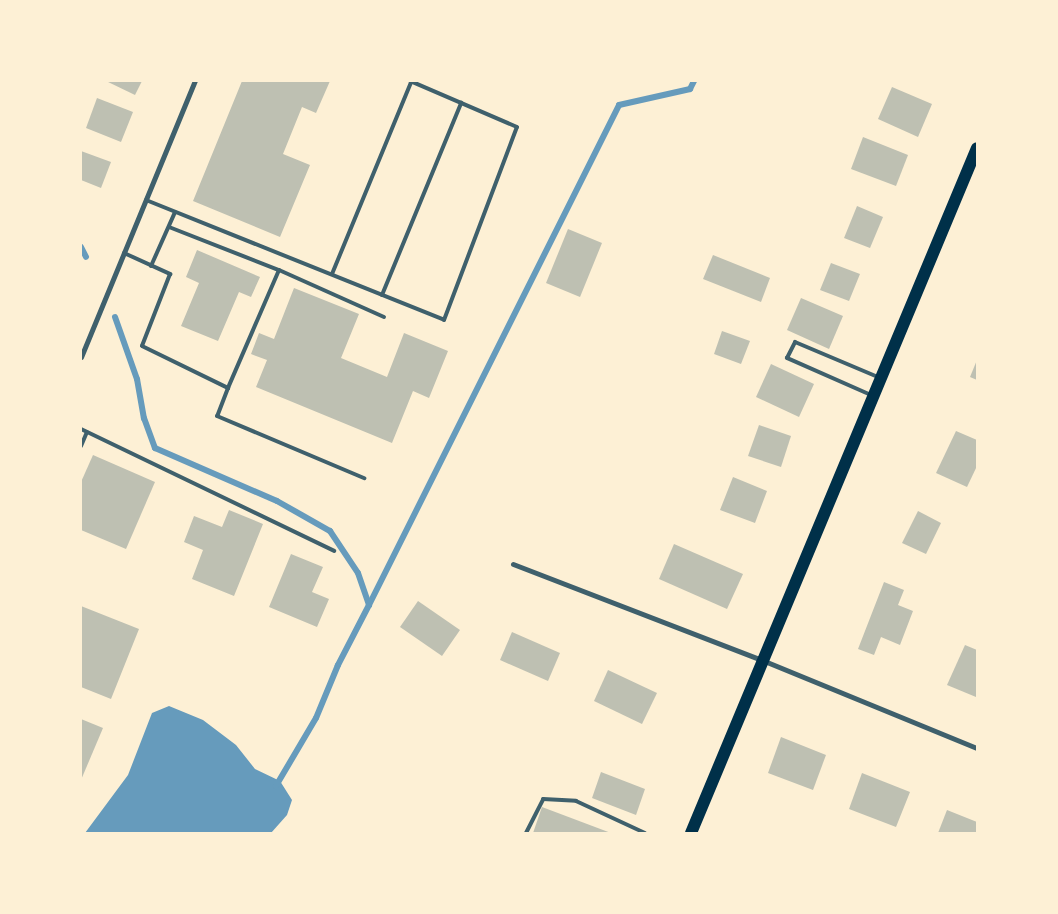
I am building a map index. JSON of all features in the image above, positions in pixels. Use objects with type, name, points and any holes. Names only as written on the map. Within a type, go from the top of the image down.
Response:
[{"type":"main road","points":[[691,833],[977,148]]},
{"type":"street","points":[[81,357],[195,81]]},
{"type":"street","points":[[513,564],[762,660],[977,748]]},
{"type":"lane","points":[[146,200],[444,320],[517,127],[410,81],[332,274]]},
{"type":"lane","points":[[382,295],[461,104]]},
{"type":"lane","points":[[151,266],[175,212]]},
{"type":"lane","points":[[169,228],[279,270],[384,317]]},
{"type":"lane","points":[[124,253],[170,274],[142,346],[228,388]]},
{"type":"lane","points":[[279,270],[217,416],[364,478]]},
{"type":"lane","points":[[873,396],[787,358],[795,342],[880,378]]},
{"type":"lane","points":[[81,430],[334,552]]},
{"type":"lane","points":[[81,446],[87,432]]},
{"type":"lane","points":[[526,833],[543,799],[576,801],[645,833]]},
{"type":"water","points":[[169,706],[203,720],[236,745],[255,769],[280,781],[292,800],[287,815],[271,833],[85,833],[128,775],[152,713]]},
{"type":"building","points":[[106,81],[142,81],[135,95]]},
{"type":"building","points":[[242,81],[330,81],[316,113],[302,107],[283,154],[310,165],[280,237],[193,201]]},
{"type":"building","points":[[892,87],[932,104],[918,137],[878,119]]},
{"type":"building","points":[[97,98],[133,112],[121,142],[86,128]]},
{"type":"building","points":[[863,137],[908,155],[896,186],[851,169]]},
{"type":"building","points":[[81,151],[111,162],[101,188],[81,180]]},
{"type":"building","points":[[857,206],[883,217],[870,248],[844,238]]},
{"type":"building","points":[[568,229],[602,243],[580,297],[546,283]]},
{"type":"building","points":[[197,250],[260,277],[251,297],[239,292],[218,341],[181,326],[199,283],[186,277]]},
{"type":"building","points":[[713,255],[770,278],[761,302],[703,279]]},
{"type":"building","points":[[831,263],[860,274],[849,301],[820,290]]},
{"type":"building","points":[[294,288],[359,314],[341,358],[387,377],[404,333],[448,351],[429,398],[413,391],[392,443],[256,387],[267,360],[251,354],[259,333],[274,339]]},
{"type":"building","points":[[801,298],[843,316],[829,349],[787,330]]},
{"type":"building","points":[[722,331],[750,341],[741,364],[714,354]]},
{"type":"building","points":[[977,360],[977,380],[970,377]]},
{"type":"building","points":[[771,364],[814,384],[799,417],[756,397]]},
{"type":"building","points":[[759,425],[791,436],[781,467],[748,456]]},
{"type":"building","points":[[956,431],[977,440],[977,466],[967,487],[936,473]]},
{"type":"building","points":[[93,455],[155,482],[126,549],[81,530],[81,482]]},
{"type":"building","points":[[733,477],[767,491],[755,523],[720,510]]},
{"type":"building","points":[[229,510],[263,524],[234,596],[192,579],[203,550],[184,542],[194,516],[222,527]]},
{"type":"building","points":[[918,511],[941,523],[926,554],[902,543]]},
{"type":"building","points":[[674,544],[743,574],[727,609],[659,579]]},
{"type":"building","points":[[291,554],[323,567],[312,592],[329,599],[317,627],[269,607]]},
{"type":"building","points":[[884,582],[904,590],[898,605],[913,611],[900,645],[881,637],[874,655],[858,649]]},
{"type":"building","points":[[418,601],[460,630],[442,656],[400,627]]},
{"type":"building","points":[[81,606],[139,629],[111,699],[81,687]]},
{"type":"building","points":[[512,632],[560,653],[548,681],[500,660]]},
{"type":"building","points":[[965,645],[977,650],[976,697],[947,685]]},
{"type":"building","points":[[608,670],[657,693],[642,724],[594,701]]},
{"type":"building","points":[[81,719],[103,728],[81,780]]},
{"type":"building","points":[[781,737],[826,755],[813,790],[768,773]]},
{"type":"building","points":[[601,772],[645,789],[636,815],[592,798]]},
{"type":"building","points":[[862,773],[910,792],[896,827],[849,809]]},
{"type":"building","points":[[542,807],[611,833],[533,833]]},
{"type":"building","points":[[947,810],[977,822],[977,833],[938,833]]},
{"type":"waterway","points":[[369,605],[619,105],[690,89],[694,81]]},
{"type":"waterway","points":[[81,247],[86,257]]},
{"type":"waterway","points":[[115,317],[137,379],[144,418],[155,448],[277,501],[330,531],[358,573],[369,605],[338,665],[316,718],[276,786]]}]
